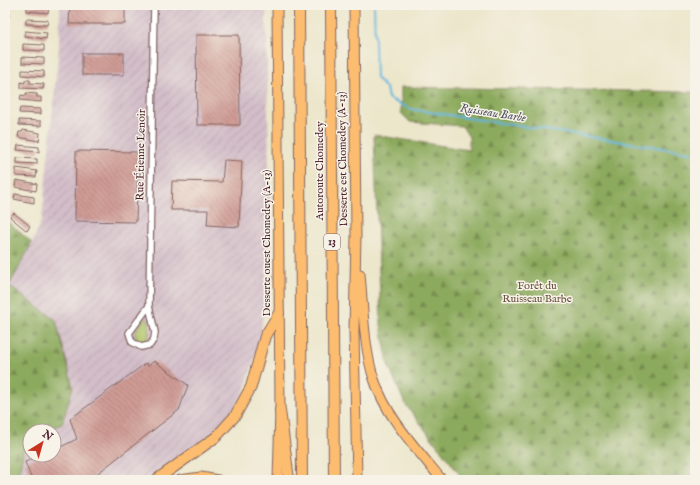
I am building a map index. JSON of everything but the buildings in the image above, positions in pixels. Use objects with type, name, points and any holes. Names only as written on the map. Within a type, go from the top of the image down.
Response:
[{"type":"highway","name":"Autoroute Chomedey","points":[[299,5],[302,480]]},
{"type":"highway","name":"Autoroute Chomedey","points":[[330,5],[334,480]]},
{"type":"highway","points":[[156,480],[216,437],[235,416],[251,387],[265,336],[279,313]]},
{"type":"highway","points":[[280,410],[289,480]]},
{"type":"main road","name":"Desserte ouest Chomedey (A-13)","points":[[277,5],[280,410],[278,480]]},
{"type":"main road","name":"Desserte est Chomedey (A-13)","points":[[354,5],[356,236],[354,331],[357,480]]},
{"type":"main road","points":[[356,236],[368,354],[374,379],[380,396],[393,417],[442,480]]},
{"type":"main road","points":[[180,480],[200,477],[218,480]]},
{"type":"street","name":"Rue Étienne Lenoir","points":[[149,306],[129,333],[132,342],[141,347],[150,345],[155,336],[149,306],[154,5]]},
{"type":"shaded area","points":[[60,5],[266,5],[270,224],[261,337],[244,393],[217,430],[144,480],[14,480],[19,476],[22,457],[22,463],[62,463],[62,423],[9,286],[32,244],[42,219],[59,47]]},
{"type":"green space","name":"Forêt du Ruisseau Barbe","points":[[401,87],[695,92],[695,480],[464,480],[405,404],[388,365],[381,325],[374,135],[469,150],[469,137],[462,126],[410,122],[401,113]]},
{"type":"green space","points":[[5,219],[32,243],[9,286],[56,320],[73,387],[62,424],[22,423],[22,458],[19,476],[14,480],[5,480]]},
{"type":"green space","points":[[145,318],[149,320],[149,335],[147,340],[140,341],[136,338],[135,332]]},
{"type":"waterway","name":"Ruisseau Barbe","points":[[374,5],[376,78],[386,88],[388,98],[410,109],[695,153]]}]
